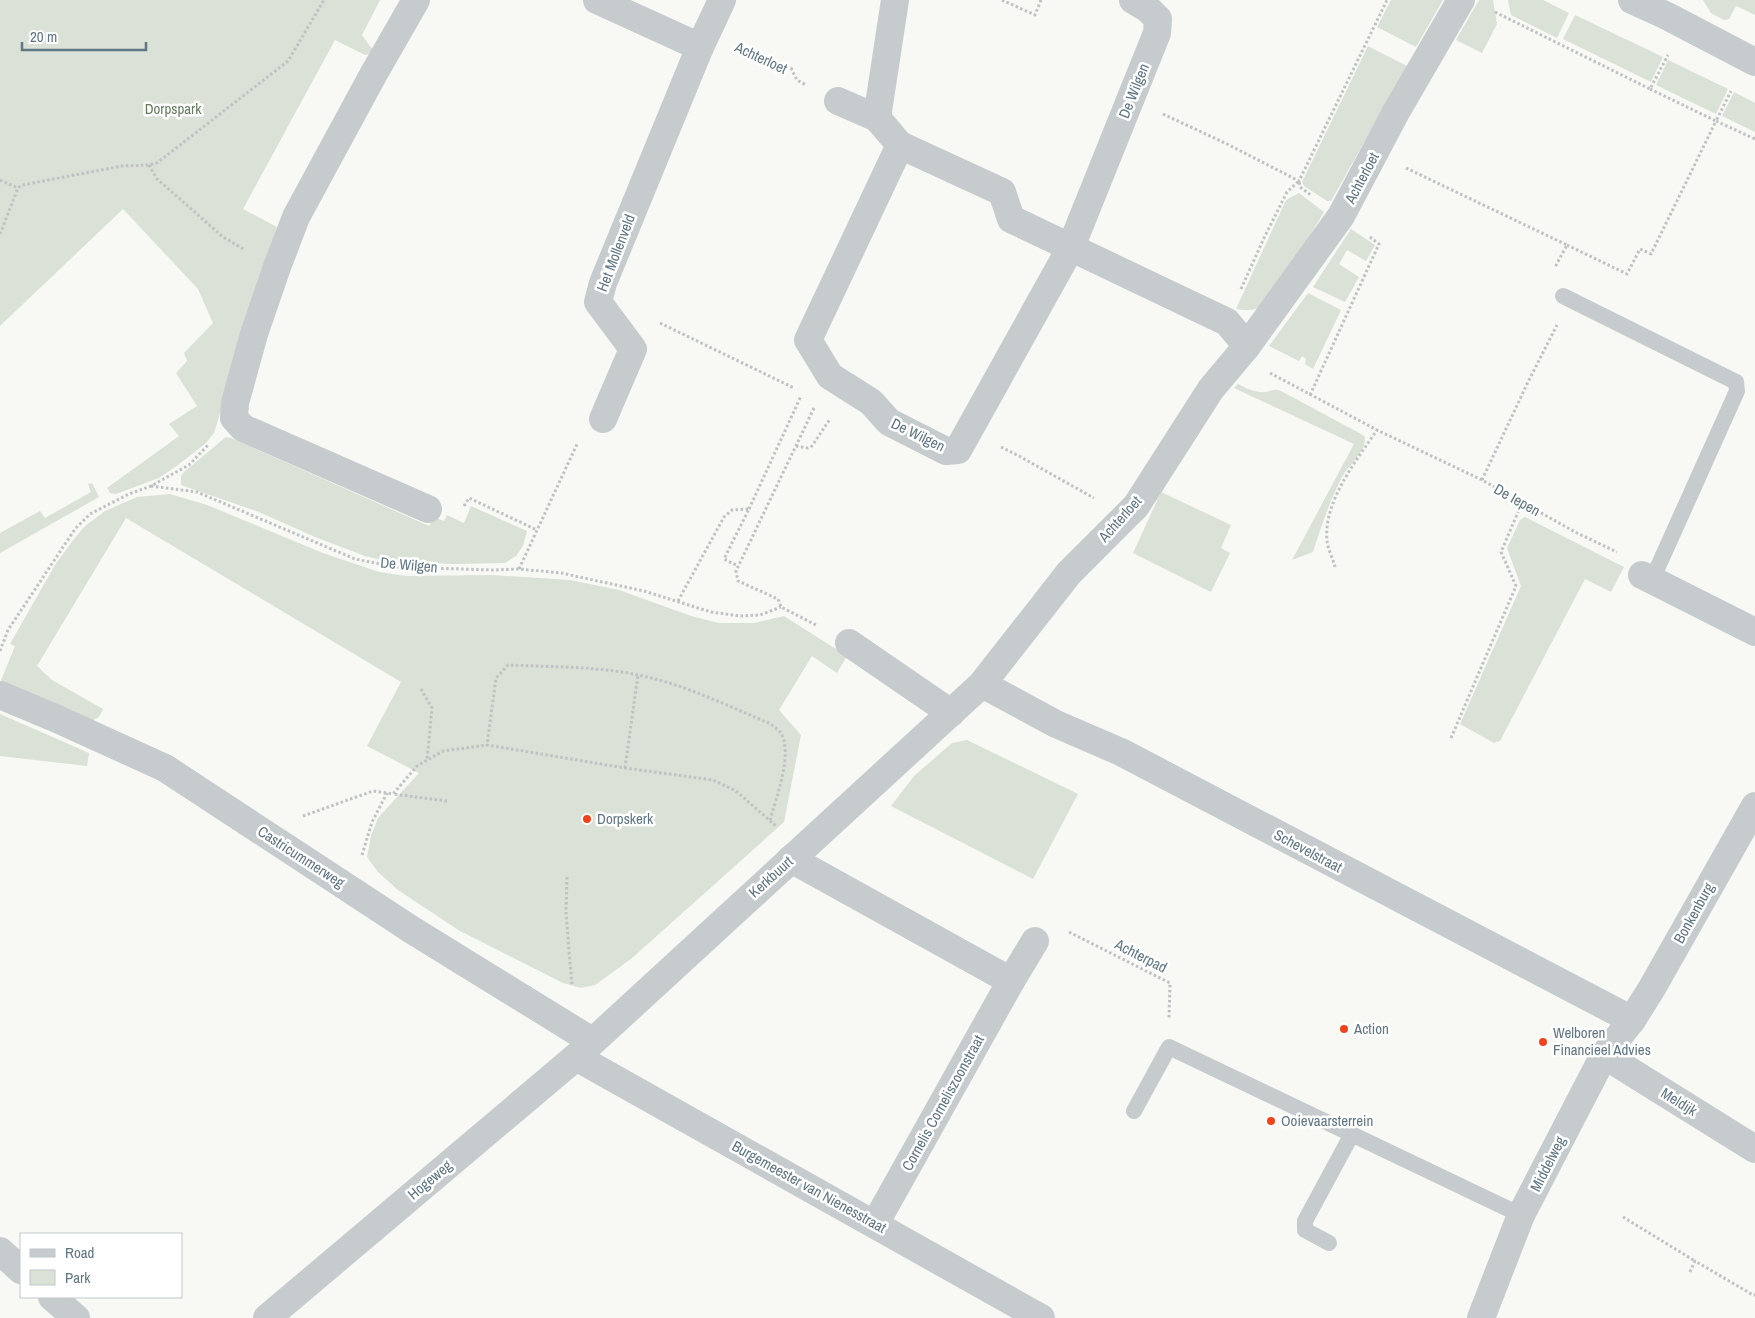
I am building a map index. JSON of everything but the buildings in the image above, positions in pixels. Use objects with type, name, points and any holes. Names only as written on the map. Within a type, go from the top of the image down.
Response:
[{"type":"street","points":[[416,0],[296,217],[254,334],[235,403],[234,418],[243,428],[428,509]]},
{"type":"street","points":[[597,0],[704,39],[722,0]]},
{"type":"street","points":[[877,118],[895,0]]},
{"type":"street","name":"De Wilgen","points":[[900,145],[808,340],[830,376],[871,402],[889,422],[946,451],[958,450],[1071,247],[1157,33],[1158,20],[1148,9],[1133,0]]},
{"type":"street","name":"Achterloet","points":[[982,684],[1069,573],[1136,506],[1211,389],[1247,346],[1342,216],[1376,154],[1396,112],[1461,0]]},
{"type":"street","points":[[1632,0],[1676,14],[1751,61]]},
{"type":"street","name":"Het Mollenveld","points":[[602,419],[633,348],[598,302],[603,283],[704,39]]},
{"type":"street","points":[[838,101],[877,118],[900,145],[1002,192],[1011,219],[1227,322],[1247,346]]},
{"type":"street","points":[[1650,575],[1755,632]]},
{"type":"street","points":[[849,642],[951,713]]},
{"type":"street","name":"Kerkbuurt","points":[[581,1043],[842,814],[982,684]]},
{"type":"street","name":"Schevelstraat","points":[[982,684],[1056,724],[1129,756],[1632,1020]]},
{"type":"street","name":"Castricummerweg","points":[[0,695],[166,768],[581,1043]]},
{"type":"street","name":"Bonkenburg","points":[[1632,1020],[1755,806]]},
{"type":"street","points":[[791,859],[1012,981]]},
{"type":"street","name":"Cornelis Corneliszoonstraat","points":[[875,1224],[1035,941]]},
{"type":"street","name":"Middelweg","points":[[1481,1318],[1521,1215],[1604,1055],[1632,1020]]},
{"type":"street","name":"Burgemeester van Nienesstraat","points":[[581,1043],[875,1224],[1041,1318]]},
{"type":"street","name":"Hogeweg","points":[[267,1318],[581,1043]]},
{"type":"street","name":"Meldijk","points":[[1604,1055],[1755,1148]]},
{"type":"street","points":[[0,1251],[20,1269]]},
{"type":"street","points":[[53,1298],[76,1318]]},
{"type":"lane","points":[[1567,298],[1736,382],[1737,391],[1650,575]]},
{"type":"lane","points":[[1134,1111],[1169,1047],[1521,1215]]},
{"type":"lane","points":[[1329,1243],[1304,1230],[1304,1222],[1352,1134]]},
{"type":"path","points":[[0,234],[18,188],[22,185],[122,166],[157,163],[207,126],[288,61],[324,0]]},
{"type":"path","points":[[1002,0],[1035,15],[1040,0]]},
{"type":"path","points":[[1131,99],[1227,144],[1299,181],[1386,0]]},
{"type":"path","points":[[1487,8],[1755,139]]},
{"type":"path","points":[[1650,89],[1676,14]]},
{"type":"path","name":"Achterloet","points":[[704,39],[728,42],[791,68],[796,80],[838,101]]},
{"type":"path","points":[[1376,154],[1627,274],[1640,249],[1651,254],[1716,121],[1751,61]]},
{"type":"path","points":[[149,165],[157,178],[223,237],[277,267]]},
{"type":"path","points":[[0,180],[18,188]]},
{"type":"path","points":[[1482,480],[1567,298],[1545,288],[1567,245]]},
{"type":"path","points":[[658,322],[795,389]]},
{"type":"path","name":"De Iepen","points":[[1247,346],[1257,366],[1377,430],[1482,480],[1650,575]]},
{"type":"path","points":[[738,566],[724,559],[750,509],[803,393]]},
{"type":"path","points":[[0,651],[8,630],[75,529],[90,514],[129,494],[151,486],[189,465],[234,418]]},
{"type":"path","points":[[519,569],[589,418],[602,419]]},
{"type":"path","points":[[807,424],[736,571],[738,580],[778,599],[781,607],[849,642]]},
{"type":"path","points":[[1335,567],[1327,542],[1328,521],[1344,480],[1377,430]]},
{"type":"path","points":[[967,432],[1020,456],[1108,506],[1124,518]]},
{"type":"path","name":"De Wilgen","points":[[151,486],[196,492],[355,558],[395,567],[519,569],[561,573],[644,591],[711,612],[740,616],[760,615],[781,607]]},
{"type":"path","points":[[428,509],[441,507],[460,514],[469,498],[537,530]]},
{"type":"path","points":[[1452,738],[1516,586],[1502,552],[1522,503]]},
{"type":"path","points":[[678,601],[724,516],[732,510],[750,509]]},
{"type":"path","points":[[488,745],[496,678],[508,664],[580,668],[638,675],[700,694],[771,724],[780,733],[785,751],[784,765],[782,781],[770,820]]},
{"type":"path","points":[[625,768],[638,675]]},
{"type":"path","points":[[421,689],[432,708],[427,760]]},
{"type":"path","points":[[394,794],[416,766],[443,751],[488,745],[625,768],[713,780],[736,791],[776,825],[791,859]]},
{"type":"path","points":[[276,841],[291,820],[373,791],[447,801]]},
{"type":"path","points":[[362,857],[372,822],[387,793]]},
{"type":"path","points":[[567,877],[566,913],[581,1043]]},
{"type":"path","name":"Achterpad","points":[[1063,929],[1170,983],[1169,1047]]},
{"type":"path","points":[[1623,1217],[1752,1295],[1755,1295]]},
{"type":"path","points":[[1690,1272],[1695,1261]]},
{"type":"green space","name":"Dorpspark","points":[[0,0],[380,0],[362,35],[373,50],[370,54],[365,55],[335,40],[243,209],[277,227],[214,433],[206,443],[159,478],[116,494],[110,493],[107,488],[179,436],[169,424],[197,406],[176,373],[187,361],[184,353],[213,323],[198,289],[123,209],[0,326]]},
{"type":"green space","points":[[1391,0],[1443,0],[1416,47],[1377,27]]},
{"type":"green space","points":[[1479,0],[1493,0],[1497,24],[1482,53],[1456,40]]},
{"type":"green space","points":[[1508,0],[1543,0],[1569,13],[1557,38],[1511,15]]},
{"type":"green space","points":[[1703,0],[1755,0],[1755,15],[1736,6],[1729,19],[1724,20],[1711,13]]},
{"type":"green space","points":[[1575,15],[1663,57],[1651,82],[1563,39]]},
{"type":"green space","points":[[1368,46],[1407,66],[1331,201],[1327,201],[1304,186],[1302,182]]},
{"type":"green space","points":[[1668,60],[1728,89],[1716,114],[1656,85]]},
{"type":"green space","points":[[1734,92],[1755,103],[1755,132],[1722,116]]},
{"type":"green space","points":[[1299,193],[1324,212],[1272,299],[1256,309],[1236,309],[1286,200]]},
{"type":"green space","points":[[1351,229],[1375,245],[1366,261],[1347,250],[1339,264],[1359,277],[1345,302],[1313,287]]},
{"type":"green space","points":[[1308,293],[1341,310],[1313,369],[1305,364],[1306,359],[1302,356],[1299,361],[1269,346]]},
{"type":"green space","points":[[1238,384],[1258,392],[1281,391],[1365,437],[1360,453],[1342,477],[1326,514],[1313,552],[1292,560],[1354,444],[1234,388]]},
{"type":"green space","points":[[226,437],[429,526],[434,517],[444,521],[447,515],[464,523],[471,506],[527,531],[523,546],[516,556],[505,563],[453,564],[381,560],[315,537],[259,512],[181,485],[181,476],[184,472]]},
{"type":"green space","points":[[92,483],[99,497],[0,553],[0,533],[40,511],[45,518],[91,492],[88,484]]},
{"type":"green space","points":[[1161,492],[1231,525],[1221,548],[1230,553],[1211,592],[1133,553]]},
{"type":"green space","points":[[170,494],[207,505],[323,553],[379,572],[406,576],[492,575],[570,580],[619,590],[691,616],[719,623],[754,623],[784,616],[847,656],[837,673],[812,656],[779,710],[801,735],[784,822],[631,959],[595,985],[581,988],[563,983],[460,931],[398,890],[378,872],[367,857],[371,836],[378,818],[419,773],[367,746],[401,682],[126,518],[37,666],[52,680],[103,709],[100,715],[90,721],[0,683],[15,646],[10,644],[55,565],[85,526],[105,511],[137,497]]},
{"type":"green space","points":[[1525,517],[1624,567],[1611,592],[1585,579],[1500,741],[1494,743],[1460,724],[1521,586],[1507,548],[1520,520]]},
{"type":"green space","points":[[0,714],[89,753],[87,766],[0,756]]},
{"type":"green space","points":[[967,740],[1078,794],[1033,879],[891,806],[914,776],[952,743]]},
{"type":"place","name":"Dorpskerk","points":[[587,819]]},
{"type":"place","name":"Action","points":[[1344,1029]]},
{"type":"place","name":"Welboren Financieel Advies","points":[[1543,1042]]},
{"type":"place","name":"Ooievaarsterrein","points":[[1271,1121]]}]
